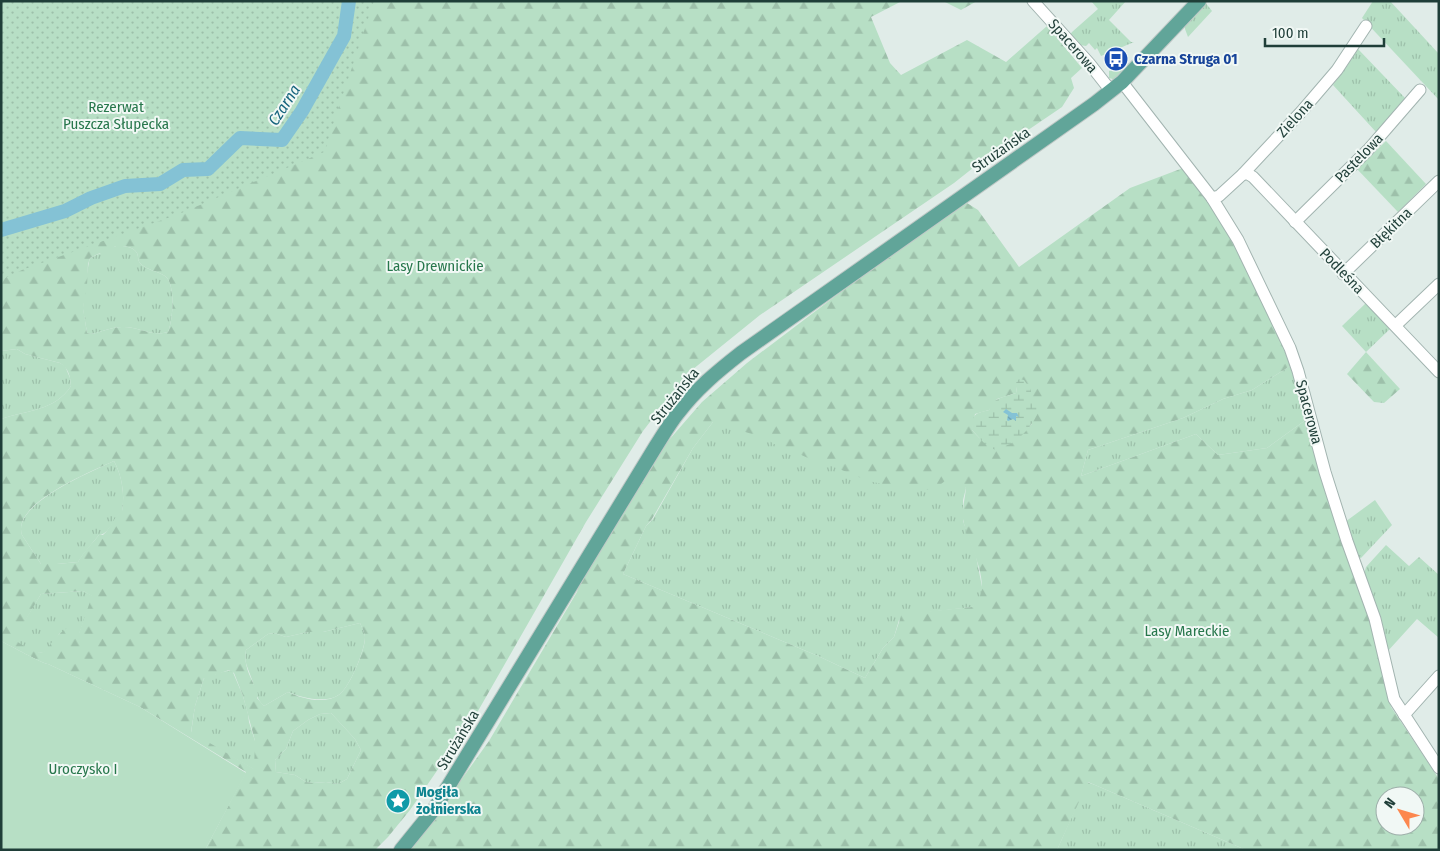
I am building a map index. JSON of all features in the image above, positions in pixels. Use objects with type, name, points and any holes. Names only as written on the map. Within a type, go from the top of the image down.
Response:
[{"type":"main road","name":"Strużańska","points":[[401,850],[435,808],[656,446],[678,413],[696,392],[741,352],[1111,91],[1122,82],[1199,1]]},
{"type":"street","name":"Spacerowa","points":[[1033,1],[1111,91]]},
{"type":"street","name":"Zielona","points":[[1212,198],[1219,196],[1243,174],[1301,112],[1337,70],[1366,26]]},
{"type":"street","name":"Spacerowa","points":[[1122,82],[1212,198],[1238,240],[1290,348],[1298,370],[1325,472],[1375,619],[1394,699],[1439,768]]},
{"type":"street","name":"Pastelowa","points":[[1294,222],[1368,150],[1420,90]]},
{"type":"street","name":"Podleśna","points":[[1243,174],[1253,177],[1343,274],[1439,372]]},
{"type":"street","name":"Błękitna","points":[[1343,274],[1439,181]]},
{"type":"street","points":[[1396,326],[1439,284]]},
{"type":"street","points":[[1404,715],[1439,676]]},
{"type":"green space","name":"Lasy Drewnickie","points":[[1,1],[902,1],[871,17],[890,63],[901,75],[967,40],[1006,62],[1047,26],[1082,68],[1071,78],[1074,88],[1062,107],[760,315],[687,374],[643,431],[586,522],[478,711],[410,810],[375,850],[205,850],[246,772],[140,707],[39,661],[1,641],[1,419],[49,405],[71,386],[68,373],[60,363],[25,354],[17,349],[1,351]],"holes":[[[125,246],[133,249],[137,253],[141,264],[165,276],[168,280],[171,286],[173,302],[168,332],[156,333],[122,327],[91,334],[87,333],[83,308],[88,264],[90,258],[100,253],[112,253],[114,247]],[[114,461],[122,485],[122,511],[106,532],[103,535],[99,535],[85,551],[78,562],[41,564],[22,535],[22,523],[29,511],[41,500],[73,480]],[[83,591],[92,596],[79,633],[67,628],[58,635],[45,651],[41,652],[14,640],[41,594]],[[360,623],[364,632],[365,638],[360,659],[344,690],[334,697],[321,700],[307,699],[288,692],[264,706],[257,698],[258,694],[247,667],[246,650],[268,634],[274,633],[286,637],[308,632],[323,632]],[[229,670],[234,673],[243,696],[255,741],[254,769],[191,732],[195,706],[204,678],[209,682],[212,681],[215,675]],[[331,713],[355,739],[361,750],[347,779],[338,784],[326,782],[313,783],[306,782],[295,775],[276,772],[275,760],[286,749],[293,731],[320,714]]]},
{"type":"green space","name":"Rezerwat Puszcza Słupecka","points":[[1,1],[374,1],[324,152],[179,214],[22,270],[1,280]]},
{"type":"green space","points":[[943,1],[977,1],[961,10]]},
{"type":"green space","points":[[1091,1],[1126,1],[1109,20],[1131,42],[1134,42],[1101,56],[1097,48],[1095,50],[1089,43],[1086,46],[1080,45],[1078,41],[1074,40],[1070,35],[1072,32],[1098,9]]},
{"type":"green space","points":[[1373,1],[1390,1],[1439,54],[1439,100],[1362,18]]},
{"type":"green space","points":[[1205,2],[1212,11],[1188,37],[1185,25]]},
{"type":"green space","points":[[1358,49],[1405,98],[1376,132],[1333,85]]},
{"type":"green space","points":[[1135,61],[1116,80],[1109,78],[1109,71]]},
{"type":"green space","points":[[1386,141],[1426,184],[1398,212],[1357,169]]},
{"type":"green space","name":"Lasy Mareckie","points":[[1183,168],[1225,226],[1274,322],[1290,366],[1252,390],[1223,399],[1183,418],[1088,450],[1081,476],[1196,434],[1218,455],[1267,448],[1307,419],[1366,601],[1391,707],[1439,779],[1439,850],[1246,850],[1088,782],[1057,850],[411,850],[489,741],[577,592],[586,562],[662,448],[702,402],[747,363],[875,266],[967,203],[978,210],[1019,267],[1130,188]],"holes":[[[1017,387],[1031,398],[1032,424],[1010,443],[1003,446],[988,444],[980,439],[972,430],[975,414],[989,410],[997,399],[1016,393]],[[713,422],[765,438],[774,444],[868,481],[912,490],[936,488],[950,477],[961,482],[966,488],[963,519],[981,577],[982,589],[979,599],[972,607],[903,614],[894,637],[883,648],[865,678],[818,656],[623,574],[646,526],[652,519],[693,448]]]},
{"type":"green space","points":[[116,246],[125,246],[133,249],[137,253],[141,264],[165,276],[168,280],[171,286],[173,302],[168,332],[156,333],[122,327],[91,334],[87,333],[83,309],[90,258]]},
{"type":"green space","points":[[1366,303],[1391,328],[1366,352],[1342,326]]},
{"type":"green space","points":[[808,342],[964,484],[966,488],[963,500],[963,521],[976,556],[983,592],[980,602],[972,607],[920,613],[899,620],[894,637],[883,648],[865,678],[818,656],[623,574],[646,526],[653,519],[693,448],[713,422]]},
{"type":"green space","points":[[17,349],[25,354],[65,366],[71,386],[49,405],[1,419],[1,351]]},
{"type":"green space","points":[[1366,352],[1400,389],[1384,403],[1374,402],[1347,374]]},
{"type":"green space","points":[[1290,366],[1307,419],[1267,448],[1218,455],[1196,434],[1081,476],[1088,450],[1183,418],[1223,399],[1252,390]]},
{"type":"green space","points":[[1019,379],[1024,380],[1031,390],[1031,398],[1040,405],[1038,411],[1030,427],[1017,440],[995,450],[984,443],[972,430],[974,417],[989,410],[991,405],[997,400],[1016,393],[1016,383]]},
{"type":"green space","points":[[114,461],[122,485],[122,512],[106,532],[99,535],[78,562],[41,564],[22,535],[22,523],[29,512],[56,490]]},
{"type":"green space","points":[[1375,500],[1392,525],[1361,558],[1357,557],[1345,522]]},
{"type":"green space","points":[[1386,545],[1409,566],[1419,557],[1439,575],[1439,638],[1417,619],[1387,652],[1382,627],[1364,574],[1366,567]]},
{"type":"green space","points":[[83,591],[93,596],[79,634],[60,633],[48,650],[39,653],[13,640],[41,594]]},
{"type":"green space","points":[[360,623],[365,635],[364,643],[352,676],[340,694],[328,699],[322,699],[307,698],[288,692],[264,706],[257,696],[246,664],[246,650],[268,634],[274,633],[286,637],[308,632],[323,632]]},
{"type":"green space","name":"Uroczysko I","points":[[1,641],[39,661],[140,707],[246,773],[205,850],[1,850]]},
{"type":"green space","points":[[232,670],[243,696],[255,741],[255,770],[191,733],[195,706],[204,678],[207,679],[218,673]]},
{"type":"green space","points":[[331,713],[355,739],[361,750],[347,779],[338,784],[326,782],[313,783],[306,782],[295,775],[276,772],[275,760],[286,749],[293,731],[320,714]]},
{"type":"green space","points":[[1087,782],[1095,785],[1246,850],[1057,850]]},
{"type":"water","points":[[1006,409],[1012,413],[1017,413],[1019,417],[1016,416],[1016,421],[1013,419],[1007,420],[1008,415],[1003,412]]},
{"type":"waterway","name":"Czarna","points":[[1,230],[65,211],[91,198],[125,186],[160,184],[183,170],[208,169],[240,138],[282,140],[302,111],[344,36],[349,1]]},
{"type":"place","name":"Czarna Struga 01","points":[[1116,59]]},
{"type":"place","name":"Mogiła żołnierska","points":[[398,801]]}]
